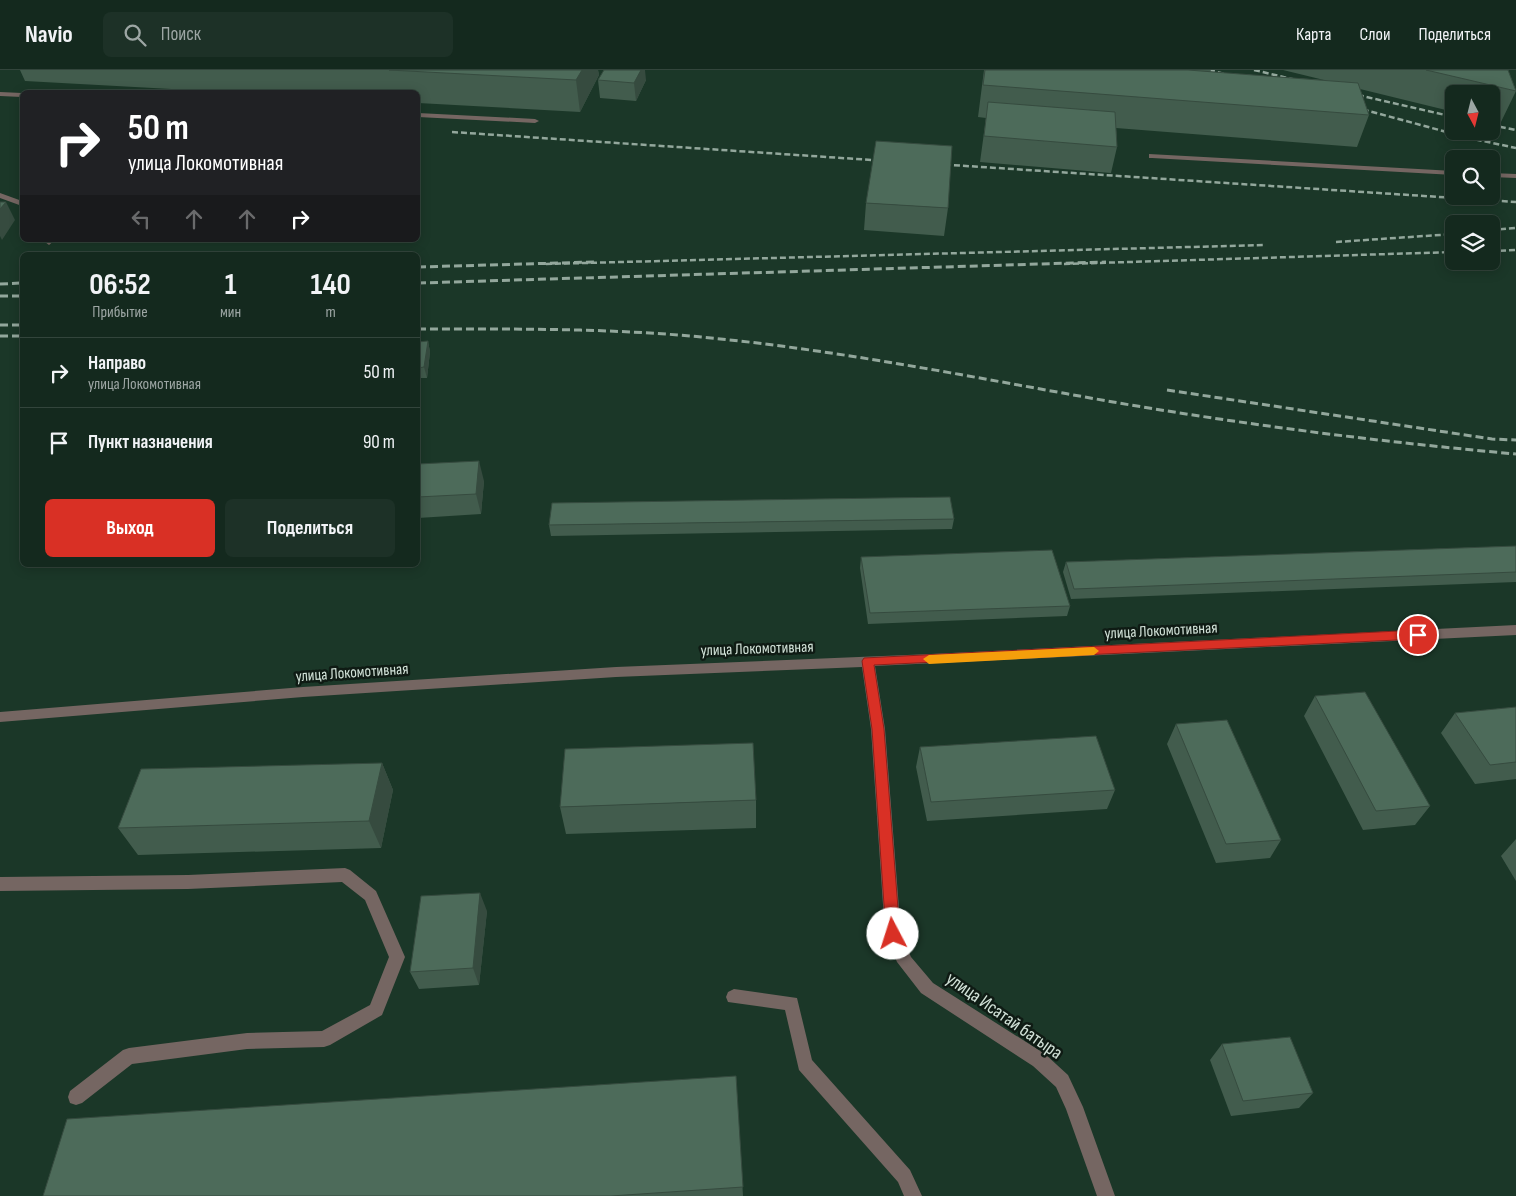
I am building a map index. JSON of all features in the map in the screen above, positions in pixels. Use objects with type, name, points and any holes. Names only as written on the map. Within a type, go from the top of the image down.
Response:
[{"type":"street","points":[[0,94],[20,95]]},
{"type":"street","points":[[420,115],[534,121]]},
{"type":"street","points":[[1152,156],[1445,172]]},
{"type":"street","points":[[1500,175],[1516,176]]},
{"type":"street","points":[[0,195],[20,203]]},
{"type":"street","name":"улица Локомотивная","points":[[0,717],[303,692],[586,674],[1516,630]]},
{"type":"street","name":"улица Исатай батыра","points":[[868,661],[878,729],[893,934],[905,962],[927,988],[1039,1060],[1062,1081],[1074,1107],[1106,1196]]},
{"type":"street","points":[[0,884],[188,882],[345,875],[371,896],[397,957],[376,1010],[324,1039],[247,1041],[129,1056],[76,1097]]},
{"type":"street","points":[[734,997],[791,1003],[805,1064],[904,1176],[913,1196]]},
{"type":"building","points":[[389,70],[582,70],[576,80]]},
{"type":"building","points":[[604,70],[641,70],[634,83],[598,80]]},
{"type":"building","points":[[985,70],[1188,70],[1358,83],[1369,115],[983,85]]},
{"type":"building","points":[[1426,70],[1508,70],[1516,91],[1500,87],[1500,85],[1490,85]]},
{"type":"building","points":[[988,102],[1115,112],[1117,147],[984,136]]},
{"type":"building","points":[[876,141],[952,146],[948,208],[866,203]]},
{"type":"building","points":[[0,202],[6,202],[0,209]]},
{"type":"building","points":[[428,341],[424,367],[420,368],[420,342]]},
{"type":"building","points":[[479,461],[476,494],[420,497],[420,464]]},
{"type":"building","points":[[950,497],[954,519],[549,525],[552,503]]},
{"type":"building","points":[[1516,546],[1516,572],[1074,589],[1066,562]]},
{"type":"building","points":[[1052,550],[1070,606],[870,613],[861,557]]},
{"type":"building","points":[[1365,692],[1430,806],[1376,811],[1315,696]]},
{"type":"building","points":[[1516,707],[1516,762],[1490,765],[1455,713]]},
{"type":"building","points":[[1227,720],[1281,840],[1226,844],[1176,724]]},
{"type":"building","points":[[1096,736],[1115,790],[931,802],[920,747]]},
{"type":"building","points":[[753,743],[756,800],[560,807],[565,749]]},
{"type":"building","points":[[382,763],[369,821],[118,828],[141,769]]},
{"type":"building","points":[[480,893],[473,968],[410,972],[421,896]]},
{"type":"building","points":[[1290,1037],[1313,1093],[1243,1101],[1222,1044]]},
{"type":"building","points":[[736,1076],[743,1187],[611,1196],[43,1196],[67,1119]]},
{"type":"railway","points":[[1209,70],[1233,76]]},
{"type":"railway","points":[[1254,70],[1296,80]]},
{"type":"railway","points":[[1349,93],[1445,115]]},
{"type":"railway","points":[[1354,107],[1469,138],[1516,148]]},
{"type":"railway","points":[[1500,127],[1516,130]]},
{"type":"railway","points":[[452,132],[887,161]]},
{"type":"railway","points":[[936,164],[1516,202]]},
{"type":"railway","points":[[1500,229],[1516,228]]},
{"type":"railway","points":[[1336,242],[1445,235]]},
{"type":"railway","points":[[546,264],[1265,245]]},
{"type":"railway","points":[[1500,251],[1516,250]]},
{"type":"railway","points":[[1064,264],[1445,252]]},
{"type":"railway","points":[[420,267],[595,262]]},
{"type":"railway","points":[[420,283],[1106,262]]},
{"type":"railway","points":[[0,284],[20,283]]},
{"type":"railway","points":[[0,296],[20,296]]},
{"type":"railway","points":[[0,325],[20,325]]},
{"type":"railway","points":[[420,329],[595,331],[701,337],[805,349],[908,365],[1214,418],[1364,438],[1516,454]]},
{"type":"railway","points":[[0,336],[20,336]]},
{"type":"railway","points":[[1167,390],[1492,439],[1516,440]]},
{"type":"slow traffic","points":[[929,659],[1094,651]]},
{"type":"route","points":[[893,934],[878,729],[868,661],[1418,635]]}]
